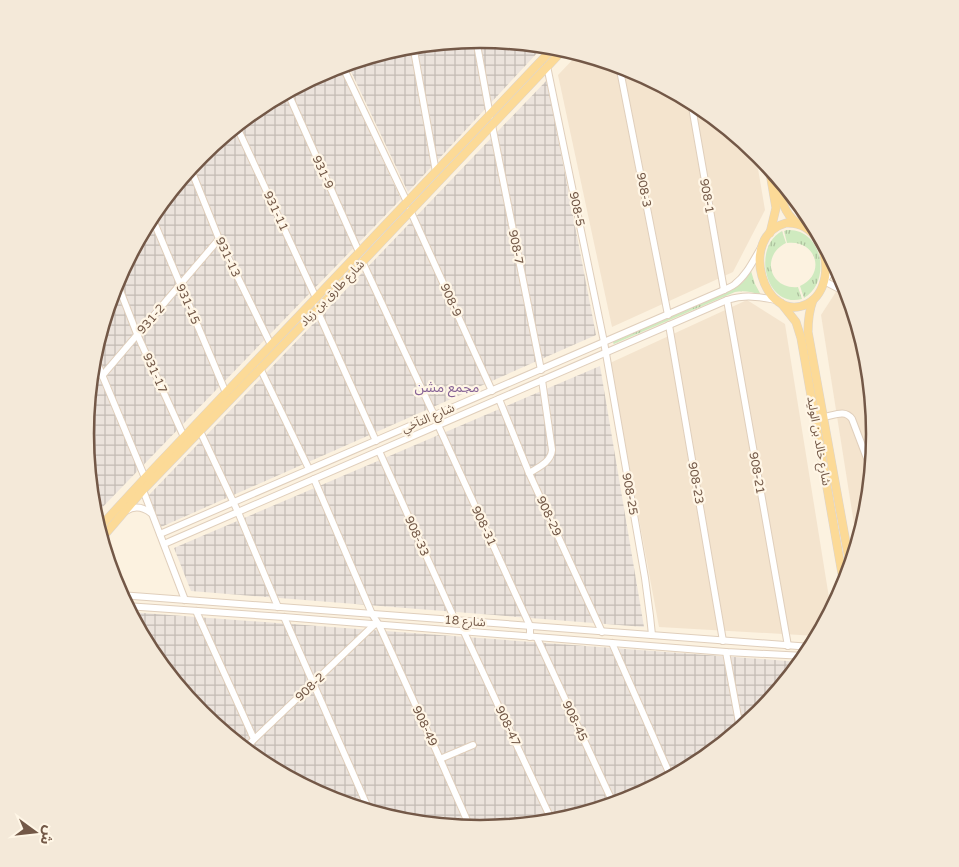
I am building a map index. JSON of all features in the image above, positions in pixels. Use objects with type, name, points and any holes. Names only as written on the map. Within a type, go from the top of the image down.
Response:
[{"type":"main road","name":"شارع طارق بن زياد","points":[[107,532],[143,490],[362,261],[436,172],[490,116],[544,53]]},
{"type":"main road","name":"شارع طارق بن زياد","points":[[104,522],[359,252],[492,125],[557,56]]},
{"type":"main road","points":[[770,233],[776,208],[771,181]]},
{"type":"main road","points":[[780,191],[783,205],[790,217],[806,228]]},
{"type":"main road","points":[[798,224],[781,224],[770,233],[762,245],[760,260],[762,275],[767,289],[779,302],[790,306],[800,306],[813,300],[819,293],[824,280],[826,262]]},
{"type":"main road","name":"شارع خالد بن الوليد","points":[[813,300],[809,310],[808,332],[847,550]]},
{"type":"main road","name":"شارع خالد بن الوليد","points":[[779,302],[796,322],[802,338],[841,568]]},
{"type":"street","points":[[478,48],[490,116]]},
{"type":"street","points":[[415,53],[436,172]]},
{"type":"street","name":"908-5","points":[[547,66],[606,352]]},
{"type":"street","name":"908-9","points":[[346,72],[492,390]]},
{"type":"street","name":"908-3","points":[[621,75],[668,314]]},
{"type":"street","name":"931-9","points":[[290,97],[359,252]]},
{"type":"street","name":"908-1","points":[[693,112],[724,290]]},
{"type":"street","name":"908-7","points":[[492,125],[541,370]]},
{"type":"street","name":"931-11","points":[[239,132],[316,298]]},
{"type":"street","name":"931-13","points":[[193,175],[220,239],[271,346]]},
{"type":"street","name":"931-15","points":[[155,225],[226,393]]},
{"type":"street","name":"931-2","points":[[102,376],[220,239]]},
{"type":"street","name":"شارع التآخي","points":[[160,534],[724,290],[735,284],[749,269],[762,245]]},
{"type":"street","points":[[362,261],[434,415]]},
{"type":"street","points":[[830,272],[824,280],[836,286]]},
{"type":"street","name":"931-17","points":[[121,292],[137,334],[184,437]]},
{"type":"street","name":"شارع التآخي","points":[[164,544],[726,300],[738,296],[746,296],[779,302]]},
{"type":"street","name":"908-21","points":[[726,300],[788,646]]},
{"type":"street","points":[[316,310],[376,440]]},
{"type":"street","name":"908-23","points":[[670,325],[724,641]]},
{"type":"street","name":"908-25","points":[[606,352],[645,578],[654,646]]},
{"type":"street","points":[[260,368],[309,469]]},
{"type":"street","points":[[99,369],[145,478]]},
{"type":"street","points":[[529,473],[547,461],[551,456],[552,450],[542,380]]},
{"type":"street","name":"908-29","points":[[499,399],[529,473],[602,632]]},
{"type":"street","points":[[824,417],[844,413],[849,414],[865,454]]},
{"type":"street","name":"908-31","points":[[438,425],[530,626]]},
{"type":"street","points":[[405,428],[410,438]]},
{"type":"street","points":[[200,431],[238,512],[278,607]]},
{"type":"street","name":"908-33","points":[[379,451],[455,620]]},
{"type":"street","name":"908-49","points":[[314,479],[372,614],[467,819]]},
{"type":"street","points":[[143,490],[185,600]]},
{"type":"street","points":[[123,512],[136,507],[143,508],[152,514]]},
{"type":"street","name":"شارع 18","points":[[129,596],[801,647]]},
{"type":"street","points":[[136,607],[137,596]]},
{"type":"street","name":"شارع 18","points":[[136,607],[726,652],[795,655]]},
{"type":"street","points":[[196,611],[254,739]]},
{"type":"street","points":[[284,617],[365,802]]},
{"type":"street","name":"908-2","points":[[250,743],[377,625]]},
{"type":"street","points":[[530,626],[533,637]]},
{"type":"street","name":"908-47","points":[[464,632],[548,813]]},
{"type":"street","name":"908-45","points":[[533,637],[611,796]]},
{"type":"street","points":[[612,643],[668,770]]},
{"type":"street","points":[[726,652],[738,720]]},
{"type":"street","points":[[440,759],[473,745]]},
{"type":"shaded area","points":[[454,48],[505,48],[538,52],[408,192],[350,70],[404,55]]},
{"type":"shaded area","points":[[573,59],[604,68],[650,87],[673,99],[714,127],[734,143],[758,167],[765,210],[733,272],[612,327],[558,75]]},
{"type":"shaded area","points":[[342,73],[401,199],[101,509],[94,459],[94,408],[101,358],[107,334],[123,286],[145,240],[189,179],[225,143],[265,113],[309,87]]},
{"type":"shaded area","points":[[547,80],[596,335],[161,527],[148,496]]},
{"type":"shaded area","points":[[837,290],[845,309],[858,358],[865,408],[865,459],[854,525],[821,315]]},
{"type":"shaded area","points":[[747,300],[785,324],[829,597],[808,635],[659,627],[610,363]]},
{"type":"shaded area","points":[[600,366],[644,627],[191,591],[174,548]]},
{"type":"shaded area","points":[[138,613],[791,661],[770,688],[734,724],[694,754],[650,780],[604,799],[555,812],[505,819],[454,819],[404,812],[355,799],[309,780],[286,768],[225,724],[189,688],[159,648]]},
{"type":"green space","points":[[782,231],[786,243],[773,256],[771,263],[772,271],[775,278],[781,283],[788,287],[798,287],[802,299],[790,300],[779,295],[767,275],[765,263],[767,250],[772,239]]},
{"type":"green space","points":[[784,231],[799,232],[809,238],[816,246],[820,257],[818,280],[813,290],[804,298],[800,286],[808,281],[813,274],[814,258],[805,246],[797,243],[787,243]]},
{"type":"green space","points":[[751,271],[761,295],[742,291],[735,292],[613,343],[614,340],[733,289],[743,282]]},
{"type":"district","name":"مجمع مشن","points":[[447,387]]}]
